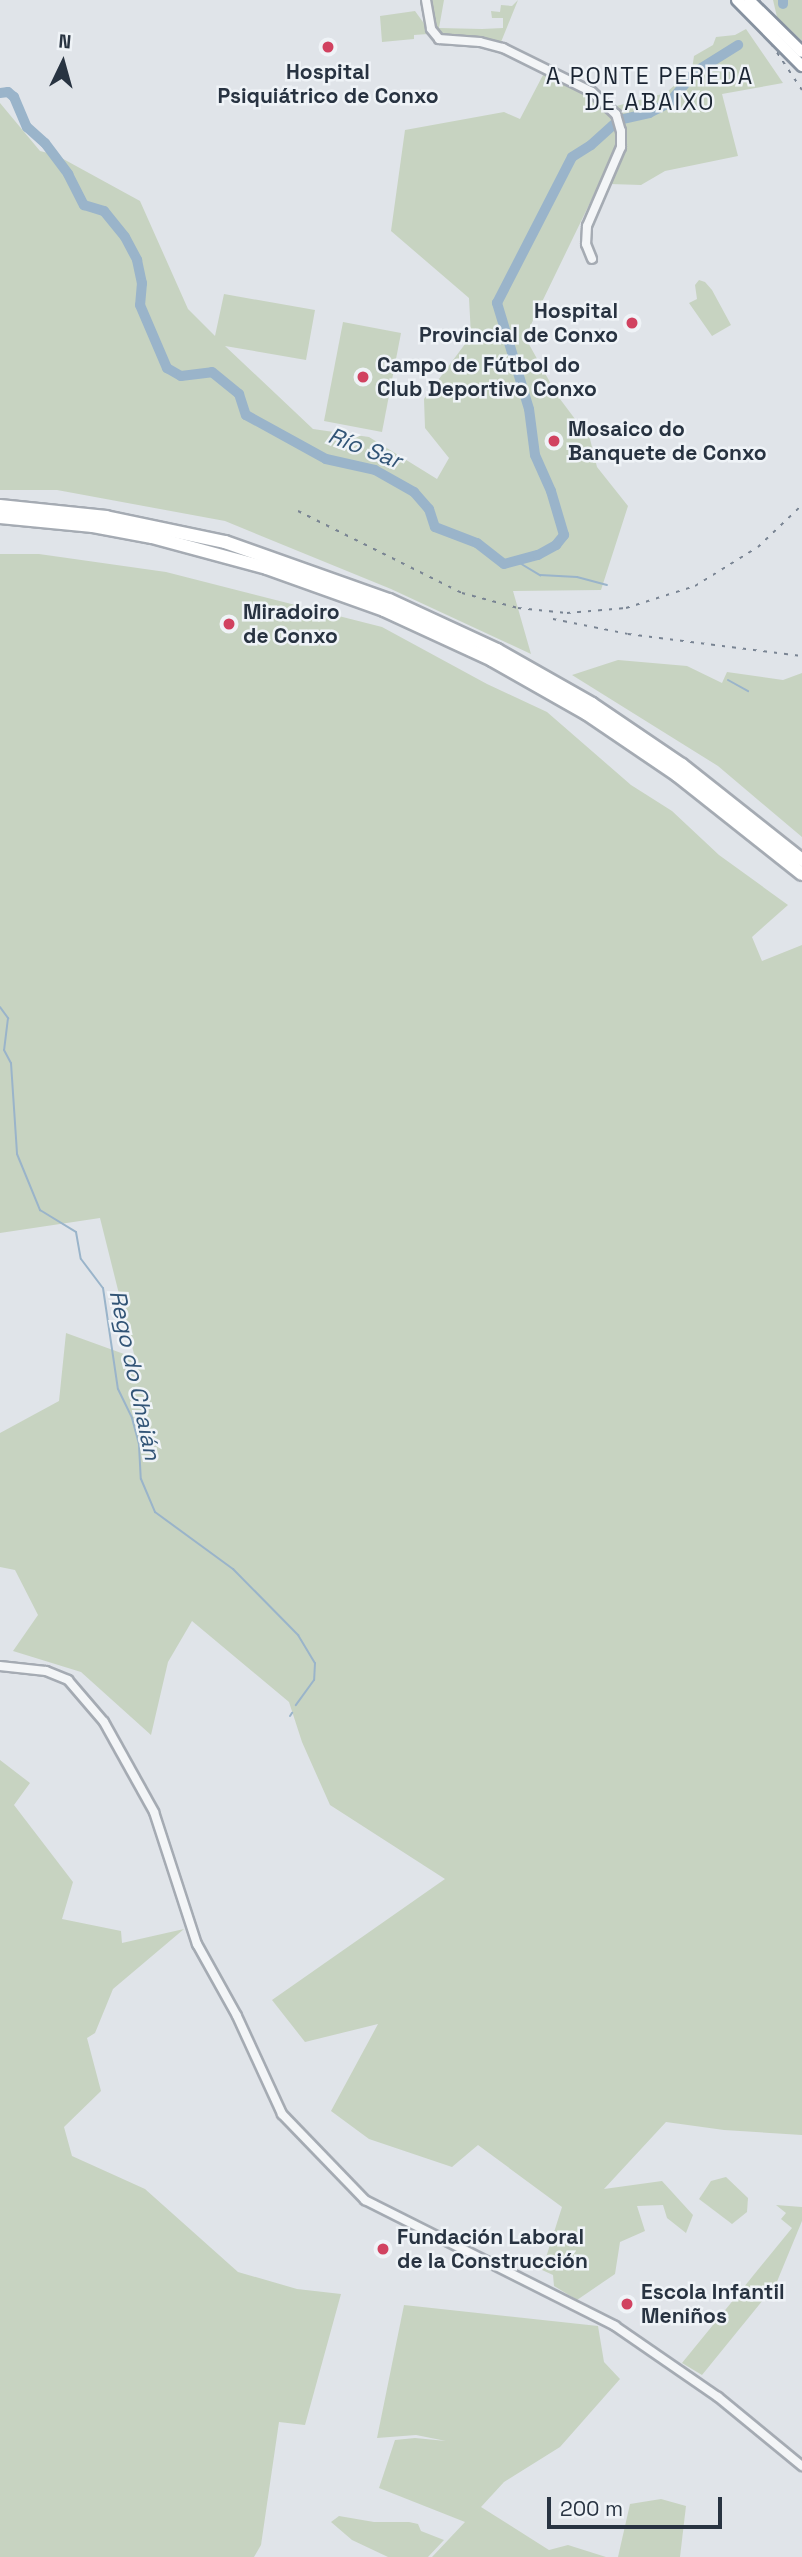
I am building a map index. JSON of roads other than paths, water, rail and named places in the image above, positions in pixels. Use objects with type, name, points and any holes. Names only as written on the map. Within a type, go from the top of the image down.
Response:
[{"type":"highway","points":[[737,0],[802,66]]},
{"type":"highway","points":[[749,0],[802,52]]},
{"type":"highway","points":[[0,506],[106,517],[225,542],[389,600],[497,650],[592,704],[682,765],[802,860]]},
{"type":"highway","points":[[0,517],[93,526],[152,537],[267,568],[384,610],[492,660],[587,714],[677,775],[802,874]]},
{"type":"street","points":[[426,0],[431,29],[439,39],[480,42],[503,48],[578,84],[607,103],[619,122],[621,147],[587,226],[586,244],[592,259]]},
{"type":"street","points":[[0,1666],[46,1671],[68,1681],[104,1722],[154,1812],[197,1944],[237,2016],[282,2114],[365,2200],[579,2305],[648,2348],[718,2397],[802,2466]]},
{"type":"waterway","name":"Río Sar","points":[[0,93],[8,92],[14,97],[27,127],[45,143],[68,174],[84,205],[104,211],[125,237],[137,260],[142,283],[140,305],[167,368],[181,376],[212,372],[239,394],[246,415],[326,459],[375,470],[414,492],[429,509],[435,527],[477,543],[504,564],[538,555],[556,545],[564,535],[551,491],[535,455],[529,409],[497,303],[572,157],[591,145],[619,120],[649,113],[669,103],[695,72],[738,45]]},
{"type":"waterway","points":[[518,562],[540,575],[577,577],[607,585]]},
{"type":"waterway","points":[[728,680],[748,691]]},
{"type":"waterway","name":"Rego do Chaián","points":[[0,1007],[8,1018],[4,1050],[11,1063],[17,1154],[40,1210],[76,1232],[81,1259],[103,1288],[118,1389],[132,1418],[139,1445],[141,1479],[155,1512],[233,1569],[298,1635],[315,1663],[314,1680],[296,1705]]},
{"type":"railway","points":[[742,0],[802,90]]},
{"type":"railway","points":[[759,0],[802,64]]},
{"type":"railway","points":[[298,511],[462,593],[518,608],[567,613],[626,608],[695,586],[758,547],[802,505]]},
{"type":"railway","points":[[553,619],[628,634],[802,656]]},
{"type":"place","name":"Hospital Psiquiátrico de Conxo","points":[[328,47]]},
{"type":"place","name":"Hospital Provincial de Conxo","points":[[632,323]]},
{"type":"place","name":"Campo de Fútbol do Club Deportivo Conxo","points":[[363,377]]},
{"type":"place","name":"Mosaico do Banquete de Conxo","points":[[554,441]]},
{"type":"place","name":"Miradoiro de Conxo","points":[[229,624]]},
{"type":"place","name":"Fundación Laboral de la Construcción","points":[[383,2249]]},
{"type":"place","name":"Escola Infantil Meniños","points":[[627,2304]]},
{"type":"district","name":"A PONTE PEREDA DE ABAIXO","points":[[650,89]]}]
